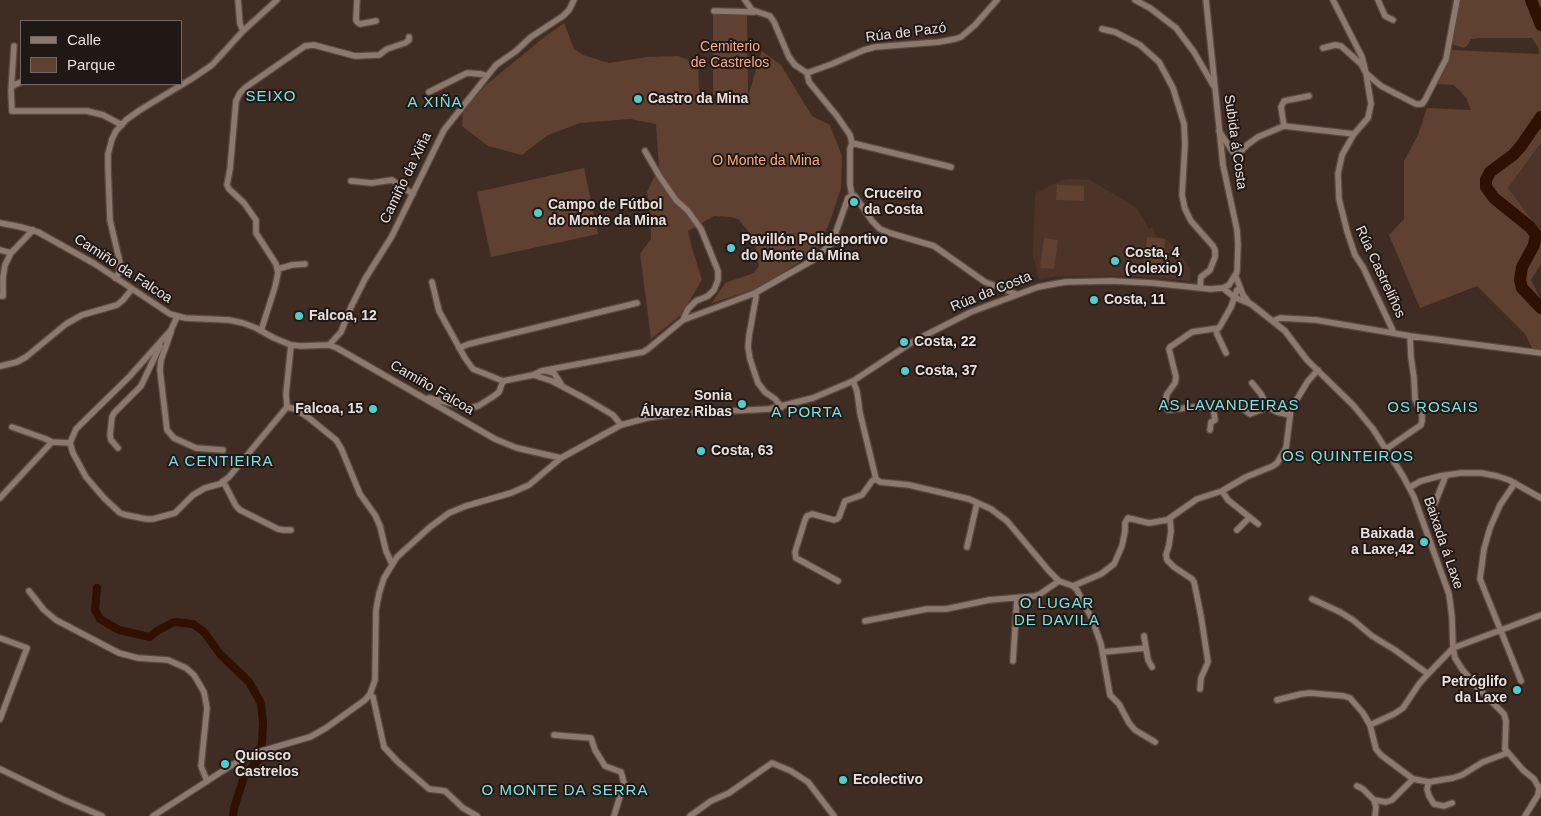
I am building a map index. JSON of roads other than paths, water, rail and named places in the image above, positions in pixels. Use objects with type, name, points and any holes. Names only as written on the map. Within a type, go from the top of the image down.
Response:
[{"type":"street","points":[[238,0],[240,24],[243,31]]},
{"type":"street","points":[[182,85],[212,65],[243,31],[277,0]]},
{"type":"street","points":[[357,0],[357,22],[360,24],[376,21]]},
{"type":"street","name":"Camiño da Xiña","points":[[329,345],[341,332],[351,306],[392,236],[444,130],[496,65],[516,51],[531,37],[563,16],[569,10],[574,0]]},
{"type":"street","points":[[745,0],[752,10],[756,12]]},
{"type":"street","name":"Rúa de Pazó","points":[[807,73],[875,47],[939,42],[961,37],[975,25],[997,0]]},
{"type":"street","points":[[1135,0],[1150,8],[1176,28],[1203,65],[1215,88]]},
{"type":"street","name":"Subida á Costa","points":[[1206,0],[1225,176],[1237,230],[1239,256],[1236,277]]},
{"type":"street","name":"Rúa Castreliños","points":[[1333,0],[1362,57],[1371,110],[1368,118],[1354,134],[1342,155],[1338,174],[1339,199],[1346,232],[1394,333]]},
{"type":"street","points":[[1378,0],[1385,16],[1393,20]]},
{"type":"street","points":[[1323,48],[1335,45],[1341,46],[1361,64],[1366,73],[1382,86],[1416,104],[1422,104],[1446,59],[1457,0]]},
{"type":"street","points":[[714,11],[756,12],[770,16],[795,65],[807,73],[809,82],[850,134],[852,143],[850,149],[850,185],[852,195],[855,196],[872,221],[880,229],[934,246],[986,282],[1016,294]]},
{"type":"street","points":[[1102,29],[1115,32],[1140,45],[1159,62],[1173,88],[1184,124],[1185,144],[1182,184],[1184,202],[1191,221],[1213,246],[1214,250],[1210,270],[1201,278],[1200,288]]},
{"type":"street","points":[[261,331],[275,287],[278,269],[258,237],[256,230],[257,222],[254,215],[229,189],[228,185],[232,131],[236,101],[240,93],[305,46],[314,46],[356,56],[379,55],[387,49],[409,40],[409,37]]},
{"type":"street","points":[[14,46],[12,111],[87,111],[103,115],[122,124]]},
{"type":"street","points":[[429,92],[467,72],[487,76]]},
{"type":"street","points":[[12,86],[20,82]]},
{"type":"street","points":[[116,278],[119,273],[120,264],[110,220],[108,154],[112,139],[122,124],[140,110],[181,85]]},
{"type":"street","points":[[1284,126],[1281,107],[1284,100],[1309,96]]},
{"type":"street","points":[[1219,131],[1233,152],[1238,152],[1258,137],[1284,126],[1354,134]]},
{"type":"street","points":[[852,143],[951,166]]},
{"type":"street","points":[[645,151],[676,200],[688,211],[701,229],[718,271],[718,280],[714,290],[708,296],[696,301],[688,310],[683,320]]},
{"type":"street","points":[[351,181],[372,183],[392,180],[413,194]]},
{"type":"street","points":[[432,282],[438,311],[472,369],[503,381],[533,375],[546,370],[648,350],[683,320],[755,293],[814,260],[827,248],[835,237],[848,198],[852,195]]},
{"type":"street","name":"Camiño da Falcoa","points":[[0,223],[33,230],[79,254],[132,290],[177,317],[236,321],[250,325],[291,345]]},
{"type":"street","points":[[0,296],[3,296],[5,265],[11,253],[33,230]]},
{"type":"street","points":[[0,250],[11,253]]},
{"type":"street","points":[[278,269],[305,264]]},
{"type":"street","points":[[1229,285],[1236,277]]},
{"type":"street","name":"Baixada á Laxe","points":[[1236,277],[1243,295]]},
{"type":"street","name":"Rúa da Costa","points":[[392,564],[424,532],[450,513],[466,506],[511,493],[529,485],[561,458],[621,425],[647,418],[674,414],[745,411],[782,406],[813,398],[853,381],[914,341],[971,312],[1016,294],[1051,284],[1078,281],[1153,283],[1210,289],[1223,288],[1229,285]]},
{"type":"street","name":"Baixada á Laxe","points":[[1229,285],[1243,295],[1250,304]]},
{"type":"street","name":"Baixada á Laxe","points":[[1223,288],[1234,297],[1250,304],[1294,340],[1307,360],[1353,405],[1373,430],[1410,487],[1448,594],[1452,617],[1453,648],[1456,658],[1462,669],[1476,686],[1506,718],[1504,744],[1507,753]]},
{"type":"street","points":[[1,366],[17,362],[26,357],[66,324],[82,315],[117,305],[132,290]]},
{"type":"street","points":[[1210,430],[1211,422],[1215,420],[1213,406],[1194,406],[1168,410],[1166,398],[1175,383],[1176,377],[1169,349],[1192,332],[1216,329],[1221,326],[1237,290]]},
{"type":"street","points":[[755,293],[756,297],[748,347],[750,358],[758,383],[765,392],[782,406]]},
{"type":"street","points":[[459,348],[637,303]]},
{"type":"street","points":[[177,317],[161,360],[160,370],[166,430],[174,438],[196,448],[223,450]]},
{"type":"street","points":[[1273,321],[1280,318],[1302,319],[1410,336],[1541,353]]},
{"type":"street","points":[[1216,329],[1226,353]]},
{"type":"street","points":[[171,330],[129,377],[76,429],[70,443],[73,453],[86,477],[104,498],[120,513],[146,519],[153,519],[175,512],[193,495],[229,477],[287,407],[286,394],[291,345]]},
{"type":"street","points":[[1386,449],[1420,425],[1422,421],[1422,415],[1416,399],[1410,336]]},
{"type":"street","points":[[118,448],[111,440],[110,435],[112,417],[141,386],[162,340]]},
{"type":"street","name":"Camiño Falcoa","points":[[291,345],[329,345],[337,348],[495,439],[517,448],[561,458]]},
{"type":"street","points":[[554,379],[558,372],[565,367]]},
{"type":"street","points":[[546,370],[554,373],[554,379]]},
{"type":"street","points":[[1074,586],[1101,574],[1114,564],[1122,546],[1125,523],[1128,518],[1149,523],[1170,519],[1197,499],[1222,491],[1246,477],[1277,463],[1286,448],[1291,409],[1308,381],[1318,370]]},
{"type":"street","points":[[533,375],[554,379],[613,415],[621,425]]},
{"type":"street","points":[[417,395],[470,408],[478,406],[494,396],[503,381]]},
{"type":"street","points":[[853,381],[876,478],[880,482],[909,485],[977,502],[991,509],[1007,521],[1049,572],[1059,581],[1074,586],[1084,601],[1092,619],[1103,652],[1110,695],[1119,704],[1135,730],[1156,742]]},
{"type":"street","points":[[1252,384],[1261,394],[1268,408]]},
{"type":"street","points":[[153,816],[232,765],[255,753],[310,737],[326,728],[365,700],[370,694],[375,680],[377,602],[384,578],[392,564],[386,551],[380,526],[375,515],[360,494],[336,440],[309,418],[295,409],[287,407]]},
{"type":"street","points":[[1243,409],[1250,414],[1268,408],[1290,415]]},
{"type":"street","points":[[12,427],[52,442],[70,443]]},
{"type":"street","points":[[0,498],[52,442]]},
{"type":"street","points":[[1410,487],[1427,479],[1446,475],[1481,473],[1497,476],[1515,483],[1541,498]]},
{"type":"street","points":[[1435,503],[1446,475]]},
{"type":"street","points":[[838,580],[796,558],[795,552],[805,520],[807,516],[812,514],[837,520],[845,501],[862,495],[876,478]]},
{"type":"street","points":[[224,481],[236,506],[240,510],[278,529],[292,530]]},
{"type":"street","points":[[1515,483],[1500,505],[1490,528],[1484,549],[1480,579],[1521,680]]},
{"type":"street","points":[[1222,491],[1228,500],[1258,524]]},
{"type":"street","points":[[967,548],[977,502]]},
{"type":"street","points":[[1237,530],[1249,518]]},
{"type":"street","points":[[1170,519],[1171,531],[1166,555],[1167,560],[1194,582],[1202,625],[1208,662],[1201,678],[1200,689]]},
{"type":"street","points":[[865,621],[927,609],[946,609],[989,600],[1028,598],[1040,594],[1059,581]]},
{"type":"street","points":[[29,591],[44,610],[56,620],[119,653],[138,658],[168,660],[186,668],[194,675],[204,692],[206,708],[201,766],[207,781]]},
{"type":"street","points":[[1013,661],[1017,598]]},
{"type":"street","points":[[1312,599],[1353,620],[1372,636],[1428,674]]},
{"type":"street","points":[[1370,725],[1403,708],[1419,684],[1453,648],[1541,615]]},
{"type":"street","points":[[1144,636],[1148,660],[1152,667]]},
{"type":"street","points":[[0,638],[27,648],[0,719]]},
{"type":"street","points":[[1103,652],[1146,648]]},
{"type":"street","points":[[370,694],[373,697],[384,747],[429,790],[445,791],[463,808],[477,816]]},
{"type":"street","points":[[1277,700],[1301,694],[1344,696],[1353,702],[1363,713],[1370,725],[1376,749],[1381,755],[1413,779],[1429,782],[1462,775],[1483,762],[1507,753],[1540,787],[1538,795],[1525,816]]},
{"type":"street","points":[[554,735],[591,738],[595,750],[605,766],[622,772],[624,783],[614,816]]},
{"type":"street","points":[[690,816],[711,801],[729,793],[772,763],[791,771],[808,782],[834,816]]},
{"type":"street","points":[[0,769],[102,816]]},
{"type":"street","points":[[1374,800],[1386,802],[1392,800],[1413,779]]},
{"type":"street","points":[[1429,782],[1429,796],[1434,804],[1444,806],[1452,803]]},
{"type":"street","points":[[1357,786],[1374,800],[1376,807],[1375,816]]},
{"type":"waterway","points":[[1531,0],[1541,25]]},
{"type":"waterway","points":[[1541,117],[1521,146],[1513,155],[1490,172],[1486,180],[1486,187],[1494,198],[1530,227],[1536,235],[1534,245],[1522,267],[1520,280],[1522,288],[1541,308]]},
{"type":"waterway","points":[[97,588],[95,610],[100,619],[119,630],[150,637],[174,622],[193,624],[204,632],[220,654],[249,682],[261,703],[262,743],[258,760],[244,777],[233,816]]},
{"type":"place","name":"Castro da Mina","points":[[638,99]]},
{"type":"place","name":"Cruceiro da Costa","points":[[854,202]]},
{"type":"place","name":"Campo de Fútbol do Monte da Mina","points":[[538,213]]},
{"type":"place","name":"Pavillón Polideportivo do Monte da Mina","points":[[731,248]]},
{"type":"place","name":"Costa, 4 (colexio)","points":[[1115,261]]},
{"type":"place","name":"Costa, 11","points":[[1094,300]]},
{"type":"place","name":"Falcoa, 12","points":[[299,316]]},
{"type":"place","name":"Costa, 22","points":[[904,342]]},
{"type":"place","name":"Costa, 37","points":[[905,371]]},
{"type":"place","name":"Sonia Álvarez Ribas","points":[[742,404]]},
{"type":"place","name":"Falcoa, 15","points":[[373,409]]},
{"type":"place","name":"Costa, 63","points":[[701,451]]},
{"type":"place","name":"Baixada a Laxe,42","points":[[1424,542]]},
{"type":"place","name":"Petróglifo da Laxe","points":[[1517,690]]},
{"type":"place","name":"Quiosco Castrelos","points":[[225,764]]},
{"type":"place","name":"Ecolectivo","points":[[843,780]]},
{"type":"district","name":"SEIXO","points":[[271,97]]},
{"type":"district","name":"A XIÑA","points":[[435,103]]},
{"type":"district","name":"AS LAVANDEIRAS","points":[[1229,406]]},
{"type":"district","name":"OS ROSAIS","points":[[1433,408]]},
{"type":"district","name":"A PORTA","points":[[807,413]]},
{"type":"district","name":"OS QUINTEIROS","points":[[1348,457]]},
{"type":"district","name":"A CENTIEIRA","points":[[221,462]]},
{"type":"district","name":"O LUGAR DE DAVILA","points":[[1057,612]]},
{"type":"district","name":"O MONTE DA SERRA","points":[[565,791]]},
{"type":"park label","name":"Cemiterio de Castrelos","points":[[730,56]]},
{"type":"park label","name":"O Monte da Mina","points":[[766,161]]}]
